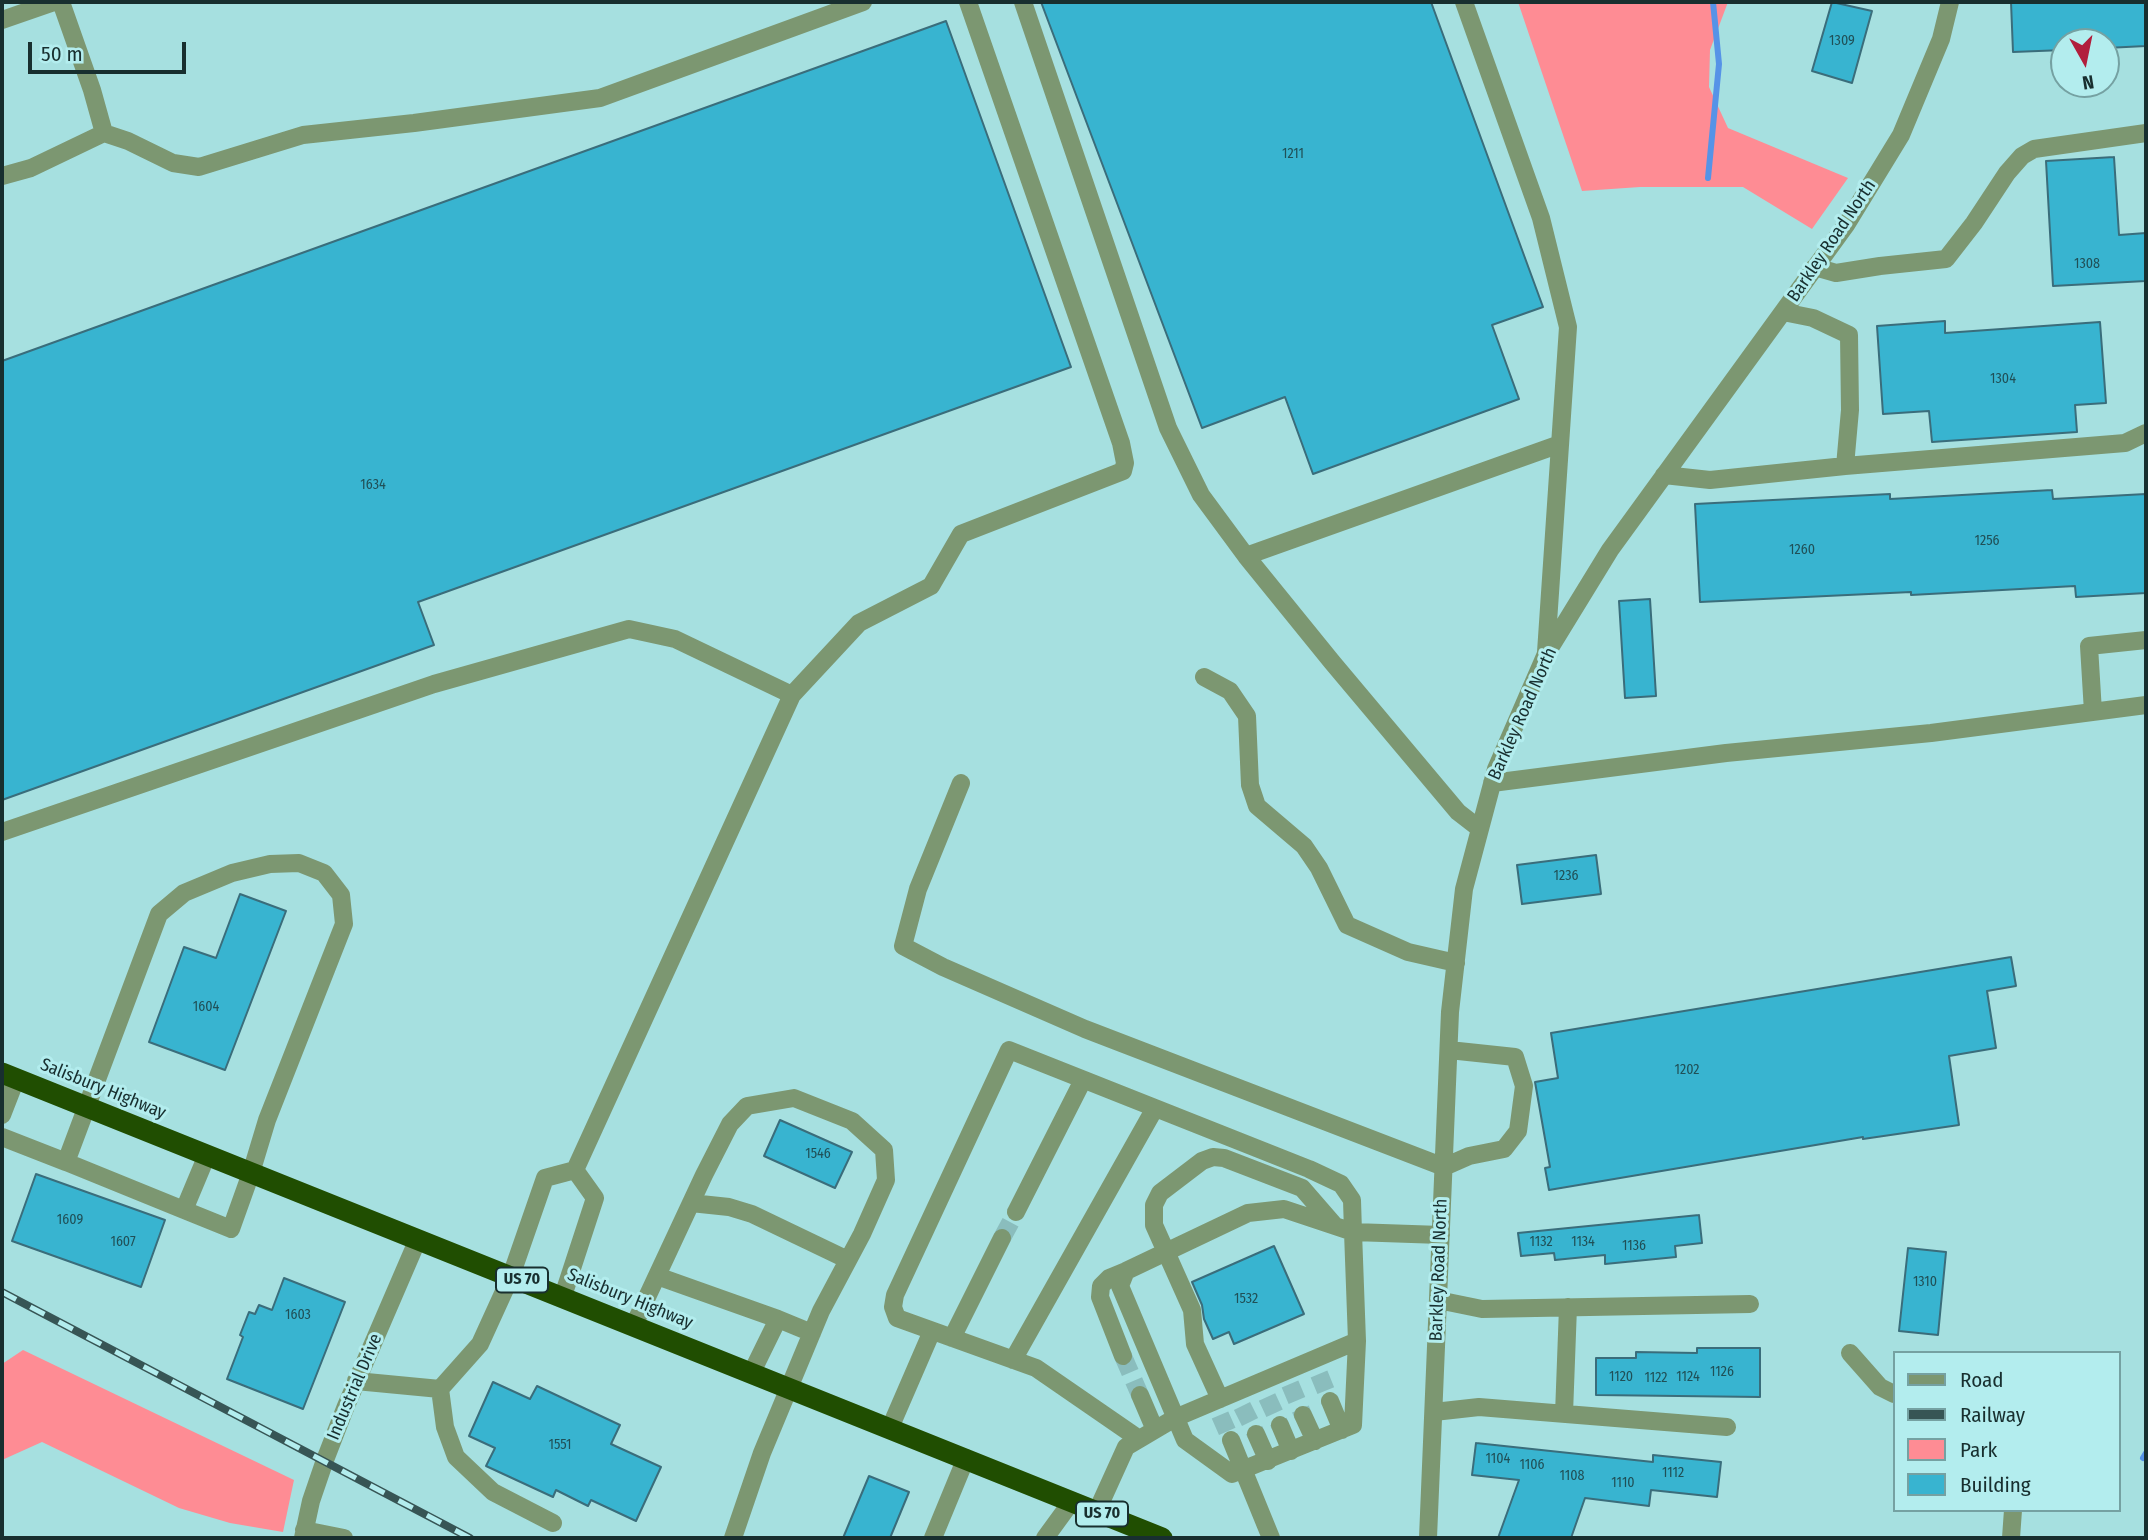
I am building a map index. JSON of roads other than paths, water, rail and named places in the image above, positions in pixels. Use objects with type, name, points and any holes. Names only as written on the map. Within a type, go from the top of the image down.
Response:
[{"type":"highway","name":"Salisbury Highway","points":[[9,1076],[1162,1538]]},
{"type":"street","points":[[2,20],[54,2]]},
{"type":"street","points":[[61,2],[104,133]]},
{"type":"street","points":[[2,176],[31,168],[104,133],[128,141],[173,163],[199,167],[303,135],[600,98],[863,2]]},
{"type":"street","points":[[575,1170],[792,695],[859,623],[931,586],[961,534],[1123,471],[1125,463],[1121,443],[968,2]]},
{"type":"street","points":[[1023,2],[1168,428],[1200,495],[1246,556],[1458,812],[1480,829]]},
{"type":"street","points":[[1464,2],[1541,218],[1568,327],[1545,656]]},
{"type":"street","name":"Barkley Road North","points":[[1428,1538],[1449,1050],[1456,963],[1464,889],[1492,783],[1545,656],[1611,550],[1846,225],[1901,135],[1941,39],[1950,2]]},
{"type":"street","points":[[1815,267],[1836,273],[1880,265],[1946,259],[2022,156],[2034,149],[2146,133]]},
{"type":"street","points":[[1783,312],[1813,318],[1849,335],[1850,410],[1845,466]]},
{"type":"street","points":[[1664,475],[1710,480],[2124,443],[2146,433]]},
{"type":"street","points":[[1246,556],[1559,444]]},
{"type":"street","points":[[2,832],[434,684],[629,629],[675,639],[792,695]]},
{"type":"street","points":[[2093,712],[2089,646],[2146,640]]},
{"type":"street","points":[[1204,677],[1230,691],[1247,716],[1250,785],[1257,806],[1304,846],[1319,868],[1347,925],[1408,953],[1456,963]]},
{"type":"street","points":[[1492,783],[1712,755],[1931,733],[2146,705]]},
{"type":"street","points":[[961,783],[918,889],[903,946],[943,967],[1085,1029],[1444,1167],[1469,1156],[1504,1149],[1518,1131],[1524,1086],[1516,1057],[1449,1050]]},
{"type":"street","points":[[2,1137],[231,1229],[267,1120],[344,923],[341,895],[324,873],[299,863],[270,864],[232,873],[184,893],[159,914],[66,1161]]},
{"type":"street","points":[[1126,1270],[1120,1286],[1185,1440],[1232,1474],[1353,1425],[1357,1341],[1352,1200],[1341,1184],[1009,1050],[895,1295],[893,1307],[897,1318],[1036,1368],[1147,1434]]},
{"type":"street","points":[[2,1115],[9,1076]]},
{"type":"street","points":[[1016,1212],[1083,1080]]},
{"type":"street","points":[[634,1325],[730,1124],[747,1106],[794,1098],[852,1121],[884,1150],[886,1180],[821,1311],[762,1453],[733,1538]]},
{"type":"street","points":[[1013,1360],[1155,1108]]},
{"type":"street","points":[[184,1210],[207,1156]]},
{"type":"street","points":[[1226,1403],[1195,1344],[1192,1310],[1154,1225],[1154,1205],[1160,1193],[1202,1161],[1213,1157],[1224,1158],[1302,1188],[1335,1226]]},
{"type":"street","points":[[553,1523],[493,1492],[456,1457],[445,1427],[440,1389],[480,1344],[511,1276],[545,1178],[575,1170]]},
{"type":"street","points":[[563,1296],[595,1198],[575,1170]]},
{"type":"street","points":[[691,1203],[729,1207],[752,1214],[848,1260]]},
{"type":"street","points":[[1123,1356],[1100,1297],[1101,1286],[1109,1278],[1248,1213],[1284,1209],[1353,1232],[1441,1235]]},
{"type":"street","points":[[952,1338],[1002,1238]]},
{"type":"street","name":"Industrial Drive","points":[[304,1534],[314,1490],[356,1381],[418,1239]]},
{"type":"street","points":[[657,1276],[812,1333]]},
{"type":"street","points":[[1438,1300],[1482,1309],[1750,1304]]},
{"type":"street","points":[[1564,1414],[1568,1307]]},
{"type":"street","points":[[752,1372],[778,1319]]},
{"type":"street","points":[[890,1428],[932,1331]]},
{"type":"street","points":[[1097,1511],[1126,1447],[1175,1418],[1264,1390],[1316,1367],[1357,1341]]},
{"type":"street","points":[[1850,1353],[1880,1387],[1892,1393]]},
{"type":"street","points":[[356,1381],[440,1389]]},
{"type":"street","points":[[1140,1395],[1147,1434]]},
{"type":"street","points":[[1331,1401],[1342,1430]]},
{"type":"street","points":[[1434,1412],[1479,1407],[1727,1427]]},
{"type":"street","points":[[1303,1415],[1314,1441]]},
{"type":"street","points":[[1280,1425],[1291,1451]]},
{"type":"street","points":[[1256,1434],[1268,1461]]},
{"type":"street","points":[[1231,1440],[1270,1538]]},
{"type":"street","points":[[933,1538],[966,1458]]},
{"type":"street","points":[[1045,1538],[1072,1501]]},
{"type":"street","points":[[2011,1538],[2013,1512]]},
{"type":"street","points":[[304,1534],[344,1538]]},
{"type":"waterway","points":[[1708,178],[1719,64],[1713,2]]},
{"type":"waterway","points":[[2143,1458],[2146,1453]]},
{"type":"tunnel","points":[[1002,1238],[1016,1212]]},
{"type":"tunnel","points":[[1123,1356],[1140,1395]]},
{"type":"tunnel","points":[[1319,1374],[1330,1401]]},
{"type":"tunnel","points":[[1290,1384],[1303,1415]]},
{"type":"tunnel","points":[[1267,1397],[1280,1425]]},
{"type":"tunnel","points":[[1242,1406],[1256,1434]]},
{"type":"tunnel","points":[[1220,1415],[1231,1440]]},
{"type":"railway","points":[[2,1292],[470,1538]]}]
